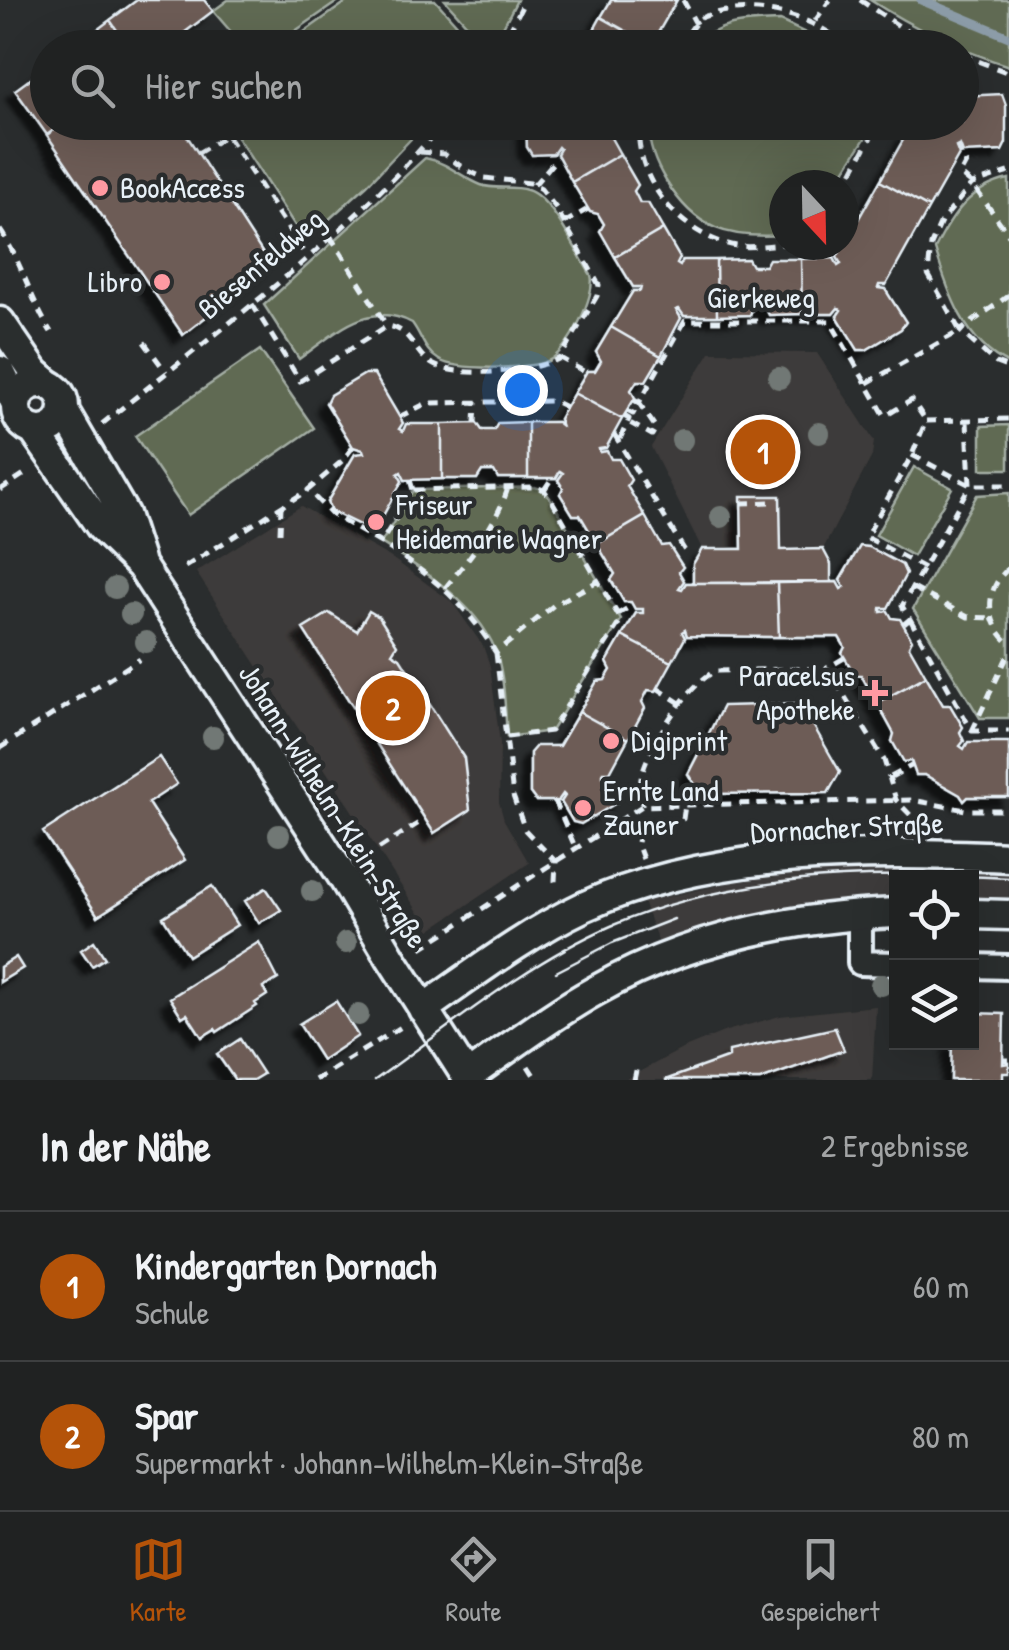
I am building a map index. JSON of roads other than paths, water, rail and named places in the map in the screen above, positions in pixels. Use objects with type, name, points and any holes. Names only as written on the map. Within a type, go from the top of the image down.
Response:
[{"type":"street","name":"Johann-Wilhelm-Klein-Straße","points":[[0,322],[35,372],[62,395],[64,411],[124,514],[141,566]]},
{"type":"street","name":"Johann-Wilhelm-Klein-Straße","points":[[0,371],[21,422],[34,431],[101,527],[141,566],[343,876],[468,1078]]},
{"type":"street","points":[[16,404],[26,388],[46,384]]},
{"type":"street","points":[[34,431],[55,427],[64,411]]},
{"type":"street","name":"Dornacher Straße","points":[[423,1009],[552,923],[644,884],[786,859],[934,854],[1009,858]]},
{"type":"street","points":[[468,1078],[592,993],[660,958],[754,930],[889,913]]},
{"type":"street","points":[[860,914],[860,963],[889,964]]},
{"type":"street","points":[[979,914],[1009,915]]},
{"type":"street","points":[[979,966],[1009,967]]},
{"type":"waterway","points":[[921,0],[1009,37]]},
{"type":"tram line","points":[[375,1080],[549,958],[611,926],[659,908],[708,895],[807,880],[908,875],[1009,878]]},
{"type":"tram line","points":[[556,972],[612,943],[674,919]]},
{"type":"place","name":"BookAccess","points":[[100,188]]},
{"type":"place","name":"Libro","points":[[162,282]]},
{"type":"place","name":"Kindergarten Dornach","points":[[763,452]]},
{"type":"place","name":"Friseur Heidemarie Wagner","points":[[376,522]]},
{"type":"place","name":"Paracelsus Apotheke","points":[[875,693]]},
{"type":"place","name":"Spar","points":[[393,708]]},
{"type":"place","name":"Digiprint","points":[[611,741]]},
{"type":"place","name":"Ernte Land Zauner","points":[[583,808]]}]
